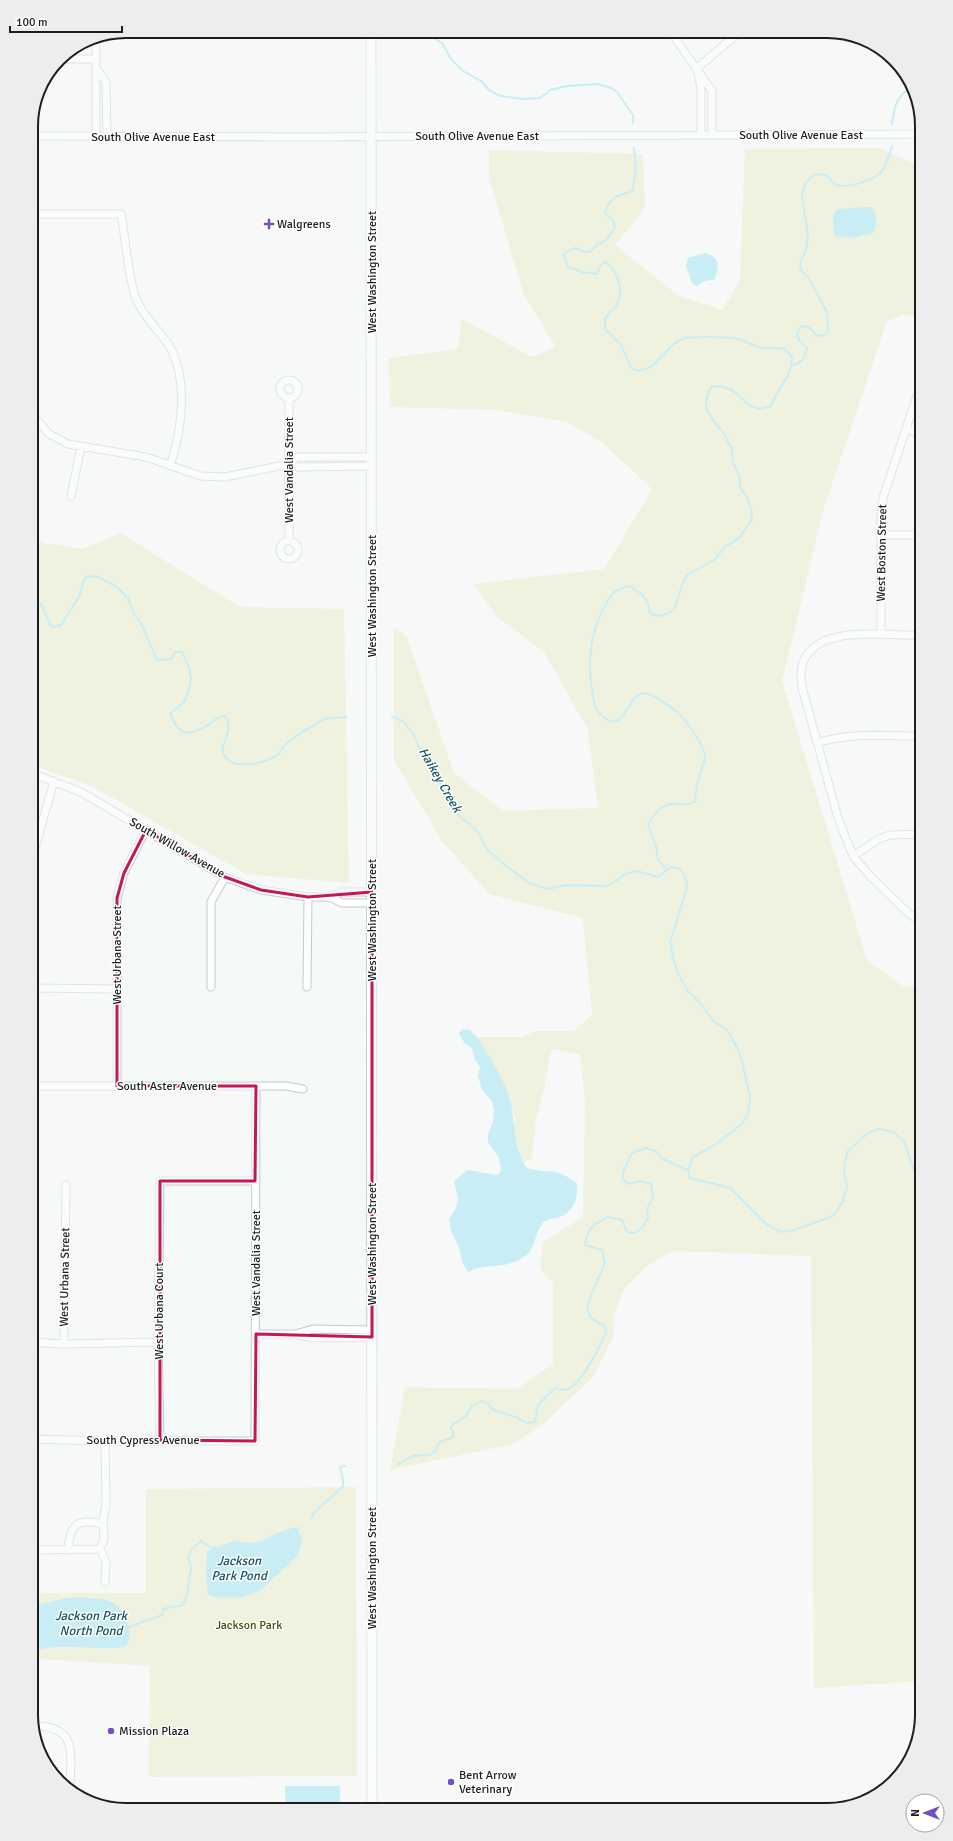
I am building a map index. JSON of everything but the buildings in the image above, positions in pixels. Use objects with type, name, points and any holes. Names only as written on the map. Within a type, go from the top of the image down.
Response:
[{"type":"main road","name":"West Washington Street","points":[[371,38],[372,1803]]},
{"type":"street","points":[[675,38],[712,91],[712,135]]},
{"type":"street","points":[[697,68],[733,38]]},
{"type":"street","points":[[96,44],[96,136]]},
{"type":"street","points":[[69,59],[96,59]]},
{"type":"street","points":[[96,68],[106,82],[107,136]]},
{"type":"street","points":[[697,68],[701,90],[701,135]]},
{"type":"street","name":"South Olive Avenue East","points":[[38,136],[372,137],[915,134]]},
{"type":"street","points":[[38,214],[121,214],[135,296],[145,314],[169,346],[174,356],[178,373],[181,425],[170,466]]},
{"type":"street","name":"West Vandalia Street","points":[[289,399],[289,541]]},
{"type":"street","name":"West Boston Street","points":[[882,635],[881,535],[883,498],[915,402]]},
{"type":"street","points":[[38,421],[49,434],[68,444],[132,454],[201,476],[221,477],[289,464],[297,467],[372,461]]},
{"type":"street","points":[[906,429],[915,432]]},
{"type":"street","points":[[71,496],[81,447]]},
{"type":"street","points":[[881,535],[915,535]]},
{"type":"street","points":[[915,636],[837,636],[822,641],[813,647],[806,656],[802,666],[802,687],[817,743],[838,818],[853,856],[871,877],[915,918]]},
{"type":"street","points":[[817,743],[835,737],[915,736]]},
{"type":"street","name":"South Willow Avenue","points":[[38,775],[80,792],[225,877],[261,890],[283,895],[308,897],[330,897],[341,892],[372,892]]},
{"type":"street","points":[[38,837],[54,781]]},
{"type":"street","name":"West Urbana Street","points":[[117,1086],[117,898],[124,873],[146,830]]},
{"type":"street","points":[[853,856],[879,839],[890,835],[915,834]]},
{"type":"street","points":[[211,987],[211,902],[225,877]]},
{"type":"street","points":[[307,988],[308,897]]},
{"type":"street","name":"South Willow Avenue","points":[[330,897],[342,903],[372,903]]},
{"type":"street","points":[[38,988],[117,989]]},
{"type":"street","name":"South Aster Avenue","points":[[38,1086],[286,1086],[302,1089]]},
{"type":"street","name":"West Vandalia Street","points":[[255,1441],[256,1086]]},
{"type":"street","name":"West Urbana Court","points":[[160,1440],[158,1342],[160,1181],[255,1181]]},
{"type":"street","name":"West Urbana Street","points":[[64,1344],[66,1186]]},
{"type":"street","points":[[256,1334],[295,1334],[312,1338],[372,1334]]},
{"type":"street","points":[[38,1342],[64,1344],[158,1342]]},
{"type":"street","name":"South Cypress Avenue","points":[[38,1439],[105,1441],[255,1441]]},
{"type":"street","points":[[105,1441],[106,1505],[103,1524],[104,1539],[100,1549],[106,1563],[105,1582]]},
{"type":"street","points":[[68,1550],[71,1530],[76,1525],[80,1523],[94,1522],[103,1524]]},
{"type":"street","points":[[38,1550],[100,1549]]},
{"type":"street","points":[[39,1726],[52,1726],[62,1732],[66,1737],[70,1751],[70,1783]]},
{"type":"highlighted area","points":[[146,830],[225,877],[261,890],[308,897],[372,892],[372,1337],[256,1334],[255,1441],[160,1440],[160,1181],[255,1181],[256,1086],[117,1086],[117,898],[124,873]]},
{"type":"green space","points":[[881,148],[915,164],[915,316],[902,315],[887,321],[824,508],[782,681],[867,960],[903,986],[915,987],[915,1681],[814,1688],[811,1256],[674,1251],[649,1264],[624,1289],[613,1317],[614,1335],[593,1377],[541,1426],[513,1444],[390,1470],[405,1387],[517,1389],[553,1364],[553,1284],[540,1268],[543,1242],[583,1217],[585,1102],[580,1054],[551,1049],[545,1085],[536,1119],[532,1159],[523,1162],[514,1134],[515,1117],[485,1049],[477,1037],[522,1037],[535,1031],[574,1031],[592,1015],[583,918],[489,894],[442,841],[394,761],[394,627],[407,637],[454,773],[504,811],[598,808],[588,730],[544,652],[496,616],[474,584],[604,569],[652,489],[603,443],[567,422],[496,410],[390,407],[389,358],[458,349],[462,319],[532,357],[556,347],[524,295],[489,178],[489,150],[643,154],[645,208],[615,245],[679,296],[722,310],[740,280],[745,149]]},
{"type":"green space","points":[[120,533],[240,607],[344,609],[349,883],[246,874],[92,786],[38,767],[38,539],[44,543],[83,549]]},
{"type":"green space","name":"Jackson Park","points":[[356,1487],[357,1776],[149,1777],[150,1666],[38,1660],[38,1594],[146,1593],[146,1489]]},
{"type":"water","points":[[871,207],[876,216],[873,233],[850,238],[836,236],[834,233],[833,216],[836,210]]},
{"type":"water","points":[[705,253],[714,257],[718,267],[714,280],[704,281],[697,286],[692,283],[686,266],[688,258]]},
{"type":"water","points":[[463,1029],[470,1030],[477,1037],[494,1063],[501,1077],[510,1101],[516,1140],[522,1159],[527,1168],[559,1173],[577,1184],[576,1199],[572,1208],[565,1215],[549,1219],[543,1223],[537,1232],[530,1252],[512,1263],[475,1269],[468,1272],[463,1264],[459,1248],[451,1231],[449,1219],[456,1208],[458,1199],[454,1181],[467,1170],[497,1175],[501,1172],[499,1158],[488,1142],[488,1134],[493,1122],[494,1110],[492,1101],[482,1090],[478,1076],[480,1067],[475,1060],[472,1048],[462,1040],[459,1032]]},
{"type":"water","name":"Jackson Park Pond","points":[[295,1527],[302,1538],[298,1555],[260,1591],[243,1597],[223,1598],[208,1595],[206,1575],[207,1552],[215,1546],[218,1547],[234,1541],[253,1543],[263,1541],[277,1533]]},
{"type":"water","name":"Jackson Park North Pond","points":[[67,1598],[95,1598],[112,1603],[119,1607],[128,1624],[130,1636],[127,1644],[125,1647],[114,1648],[54,1647],[38,1650],[38,1604]]},
{"type":"water","points":[[285,1786],[340,1786],[340,1803],[286,1803]]},
{"type":"waterway","points":[[434,38],[442,43],[451,59],[463,71],[481,81],[489,90],[500,96],[522,99],[540,98],[550,90],[567,86],[598,84],[611,88],[617,92],[633,115],[633,123]]},
{"type":"waterway","points":[[892,124],[893,114],[897,102],[902,94],[908,91]]},
{"type":"waterway","points":[[793,365],[803,359],[807,348],[799,340],[797,333],[800,327],[804,326],[810,328],[817,336],[824,335],[828,331],[827,312],[809,279],[801,270],[800,263],[806,250],[808,235],[802,196],[806,182],[814,174],[826,175],[834,184],[839,186],[859,184],[872,179],[883,169],[888,160],[892,146]]},
{"type":"waterway","points":[[634,148],[635,170],[632,191],[614,198],[606,208],[605,214],[613,220],[615,227],[607,239],[591,251],[584,252],[575,248],[567,251],[564,255],[568,267],[582,272],[597,274],[600,266],[605,262],[617,276],[620,295],[615,307],[605,319],[605,329],[621,345],[632,369],[647,369],[676,342],[693,337],[738,339],[764,348],[785,349],[792,357],[790,370],[771,406],[761,408],[754,407],[730,389],[722,387],[711,387],[707,397],[706,408],[713,420],[723,432],[732,449],[733,463],[739,475],[740,487],[747,497],[751,509],[752,519],[740,537],[725,547],[714,560],[687,575],[682,585],[674,610],[661,616],[650,614],[646,600],[638,591],[629,586],[616,591],[612,594],[606,604],[596,626],[593,637],[590,672],[594,703],[597,710],[606,719],[613,722],[618,720],[623,715],[637,696],[647,693],[657,698],[681,716],[696,736],[705,754],[705,759],[697,784],[695,802],[691,804],[669,804],[664,806],[657,811],[648,824],[656,846],[658,860],[667,870]]},
{"type":"waterway","name":"Haikey Creek","points":[[38,603],[41,604],[51,626],[54,627],[61,625],[80,595],[84,579],[90,576],[98,577],[117,587],[128,598],[134,614],[141,623],[157,660],[171,659],[175,652],[182,652],[189,667],[191,679],[185,701],[170,714],[176,726],[183,732],[193,732],[224,716],[228,720],[228,727],[223,753],[227,759],[232,762],[247,764],[271,759],[276,756],[288,742],[315,724],[327,718],[346,717]]},
{"type":"waterway","name":"Haikey Creek","points":[[392,717],[403,721],[414,735],[454,811],[478,832],[487,849],[529,883],[548,889],[565,885],[607,886],[625,874],[637,871],[658,877],[668,869],[677,868],[683,872],[687,888],[670,942],[677,971],[687,990],[701,1004],[712,1020],[728,1031],[740,1054],[750,1096],[748,1113],[742,1124],[716,1144],[693,1157],[688,1170],[690,1178],[730,1188],[767,1225],[781,1232],[794,1230],[833,1216],[842,1203],[847,1187],[844,1172],[847,1152],[868,1133],[879,1129],[893,1132],[904,1141],[915,1173]]},
{"type":"waterway","name":"Haikey Creek","points":[[398,1464],[413,1456],[430,1455],[435,1452],[439,1442],[453,1437],[451,1427],[453,1424],[466,1416],[472,1406],[481,1401],[487,1403],[492,1409],[516,1417],[527,1423],[535,1422],[538,1405],[555,1388],[564,1390],[570,1388],[583,1375],[606,1332],[605,1326],[591,1318],[587,1310],[590,1297],[605,1263],[602,1250],[585,1245],[587,1234],[595,1224],[608,1217],[622,1220],[627,1232],[635,1233],[642,1228],[648,1218],[647,1209],[653,1198],[651,1184],[640,1181],[628,1184],[623,1179],[623,1172],[632,1153],[646,1148],[656,1151],[661,1158],[688,1170]]},
{"type":"waterway","name":"Haikey Creek","points":[[311,1518],[314,1513],[343,1486],[340,1467],[345,1466]]},
{"type":"waterway","name":"Haikey Creek","points":[[129,1627],[162,1615],[163,1609],[182,1605],[187,1596],[191,1568],[188,1557],[191,1550],[201,1541],[212,1548]]},
{"type":"place","name":"Walgreens","points":[[269,224]]},
{"type":"place","name":"Mission Plaza","points":[[111,1731]]},
{"type":"place","name":"Bent Arrow Veterinary","points":[[451,1782]]}]
